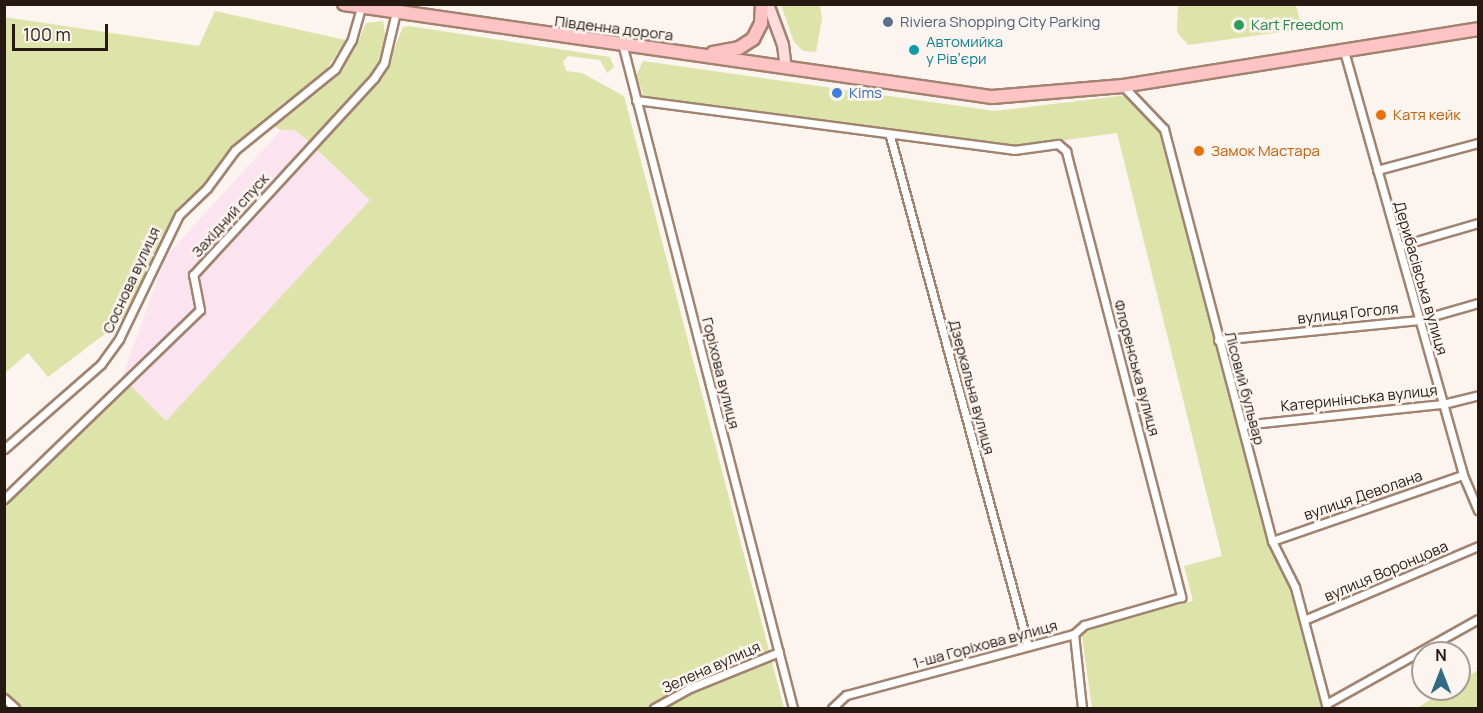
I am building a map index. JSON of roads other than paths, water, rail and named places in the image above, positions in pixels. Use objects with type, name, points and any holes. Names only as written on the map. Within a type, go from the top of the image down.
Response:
[{"type":"highway","name":"Південна дорога","points":[[344,4],[992,97],[1123,86],[1479,29]]},
{"type":"highway","points":[[703,55],[739,48],[753,39],[761,23],[762,4]]},
{"type":"main road","points":[[770,8],[785,53],[786,68]]},
{"type":"street","name":"Соснова вулиця","points":[[4,449],[101,364],[120,339],[178,215],[207,188],[235,150],[335,69],[352,39],[361,7]]},
{"type":"street","name":"Західний спуск","points":[[4,499],[200,310],[193,275],[374,78],[384,63],[396,12]]},
{"type":"street","name":"Горіхова вулиця","points":[[622,44],[793,708]]},
{"type":"street","name":"Дерибасівська вулиця","points":[[1344,51],[1463,475],[1479,510]]},
{"type":"street","name":"Лісовий бульвар","points":[[1123,86],[1164,129],[1272,542],[1291,577],[1327,706]]},
{"type":"street","points":[[636,100],[890,136]]},
{"type":"street","name":"Флоренська вулиця","points":[[890,136],[1014,150],[1064,146],[1181,597]]},
{"type":"street","name":"Дзеркальна вулиця","points":[[890,136],[1028,646]]},
{"type":"street","points":[[1377,170],[1479,143]]},
{"type":"street","points":[[1399,246],[1479,223]]},
{"type":"street","name":"вулиця Гоголя","points":[[1218,340],[1419,320],[1479,303]]},
{"type":"street","name":"Катеринінська вулиця","points":[[1242,424],[1443,404],[1479,395]]},
{"type":"street","name":"вулиця Деволана","points":[[1272,542],[1463,475]]},
{"type":"street","name":"вулиця Воронцова","points":[[1304,620],[1479,546]]},
{"type":"street","name":"1-ша Горіхова вулиця","points":[[832,708],[846,695],[1074,634],[1084,625],[1181,597]]},
{"type":"street","points":[[1327,706],[1479,619]]},
{"type":"street","points":[[1074,634],[1082,708]]},
{"type":"street","name":"Зелена вулиця","points":[[654,708],[690,688],[779,652]]},
{"type":"street","points":[[4,698],[15,708]]},
{"type":"place","name":"Riviera Shopping City Parking","points":[[888,22]]},
{"type":"place","name":"Kart Freedom","points":[[1239,25]]},
{"type":"place","name":"Автомийка у Рівʼєри","points":[[914,50]]},
{"type":"place","name":"Kims","points":[[837,93]]},
{"type":"place","name":"Катя кейк","points":[[1381,115]]},
{"type":"place","name":"Замок Мастара","points":[[1199,151]]}]
